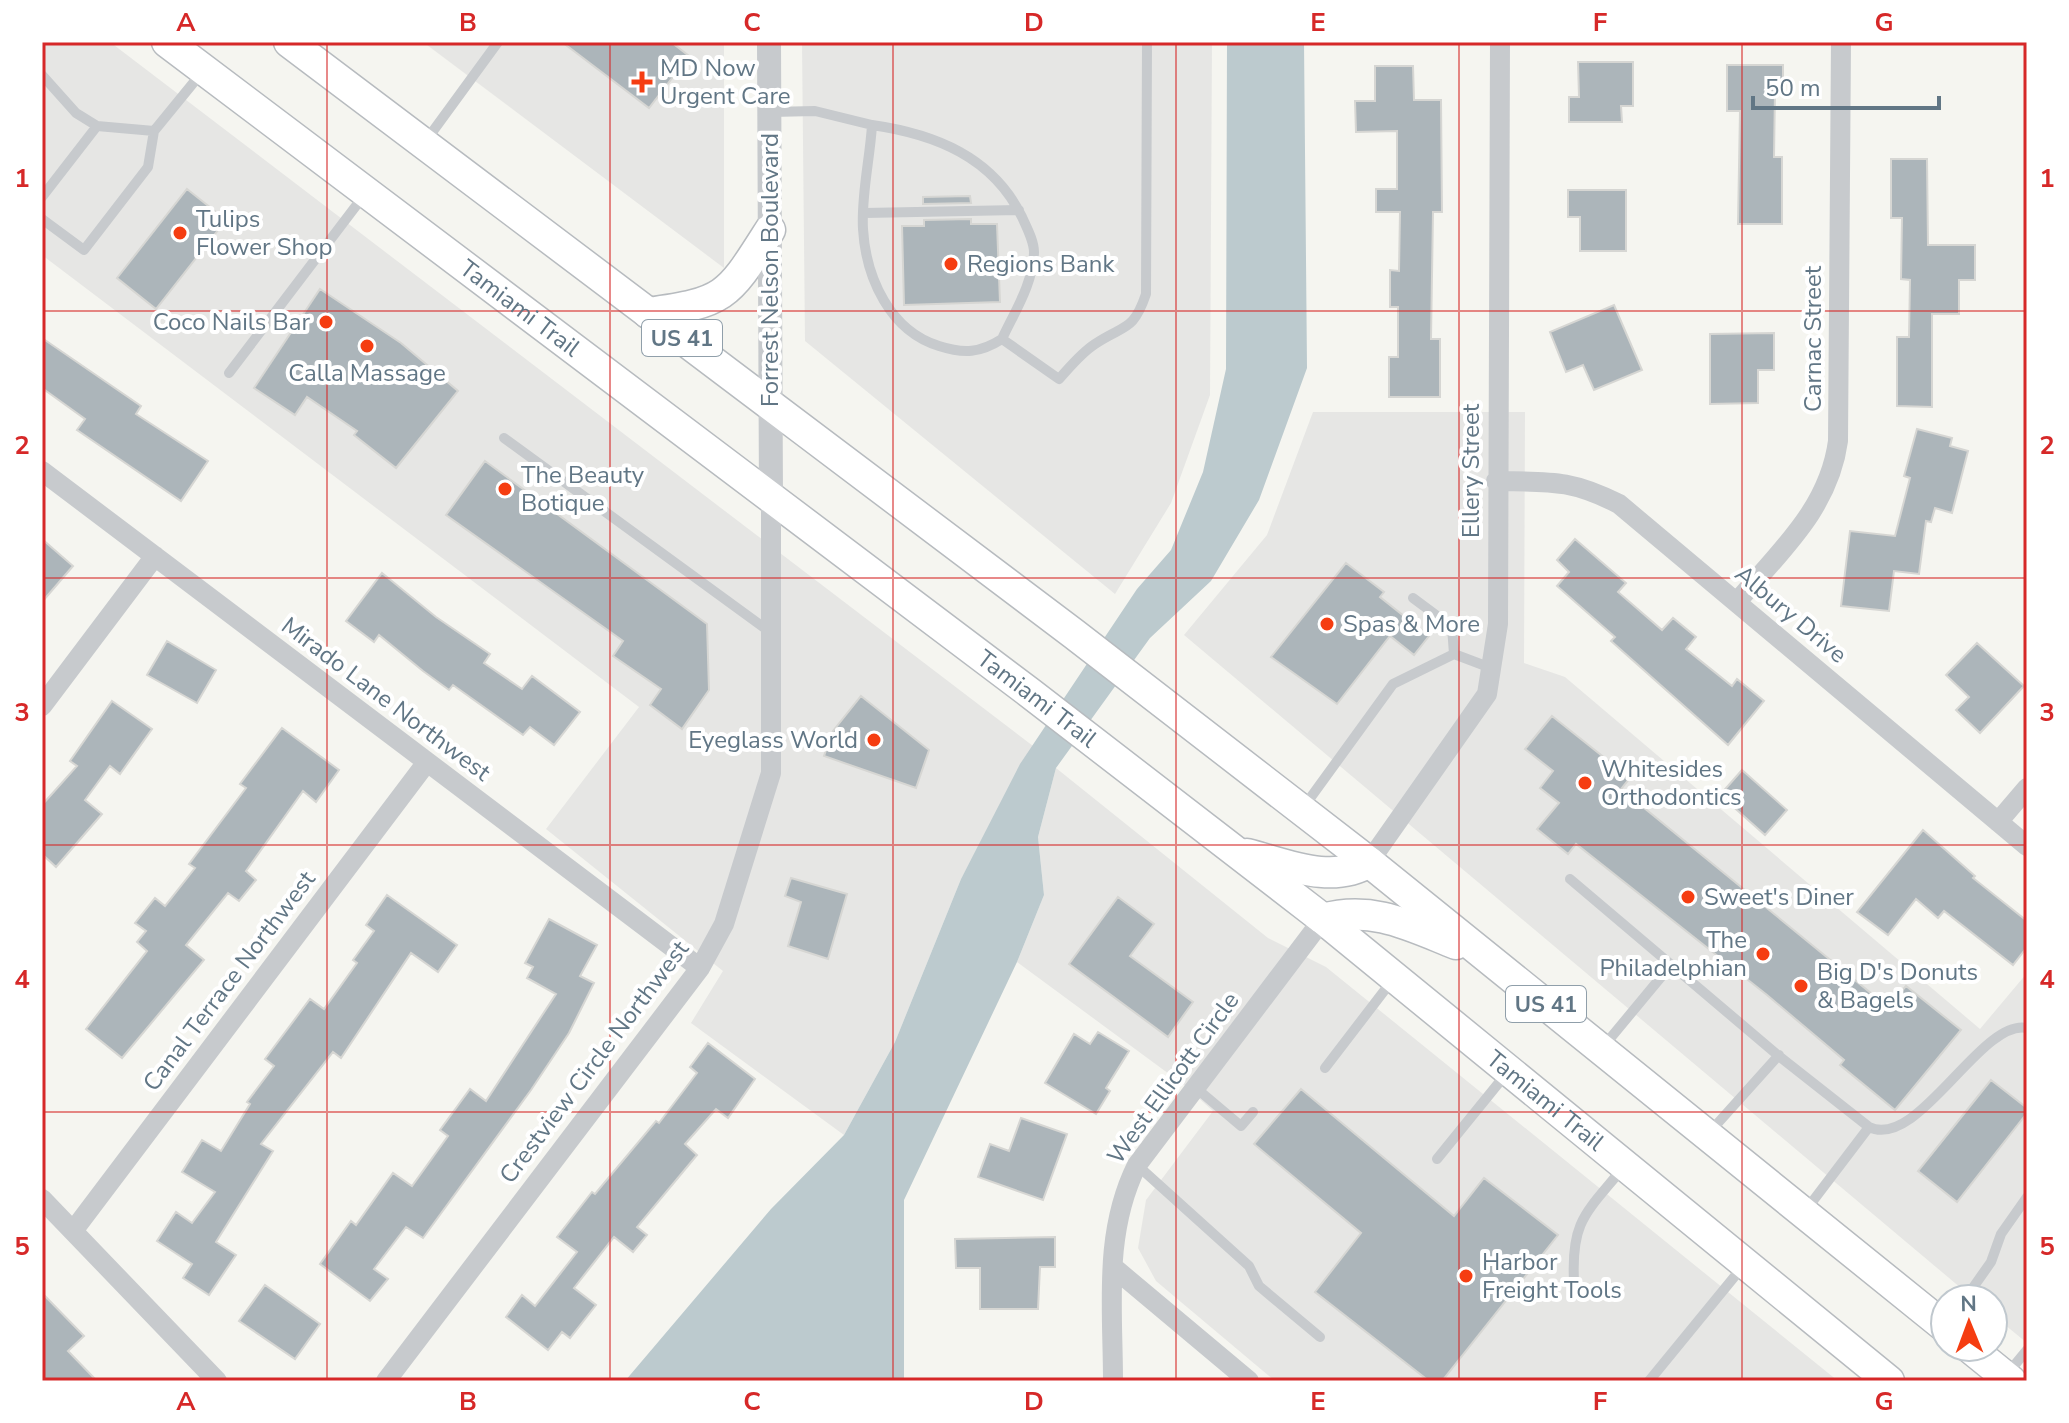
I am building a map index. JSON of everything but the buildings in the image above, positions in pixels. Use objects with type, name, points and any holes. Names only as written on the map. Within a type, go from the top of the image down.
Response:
[{"type":"main road","name":"Tamiami Trail","points":[[167,42],[1030,693],[1323,919],[1889,1381]]},
{"type":"main road","points":[[273,42],[336,77]]},
{"type":"main road","name":"US 41","points":[[289,42],[1074,634],[1302,810],[1929,1314]]},
{"type":"main road","points":[[648,313],[689,307],[718,298],[740,277],[770,230]]},
{"type":"main road","points":[[1234,850],[1317,872],[1339,873],[1357,869],[1369,862]]},
{"type":"main road","points":[[1323,919],[1345,913],[1367,913],[1395,919],[1487,957]]},
{"type":"main road","points":[[1988,1363],[2008,1379]]},
{"type":"street","name":"Forrest Nelson Boulevard","points":[[769,42],[771,499]]},
{"type":"street","name":"Ellery Street","points":[[1369,862],[1487,694],[1498,624],[1496,481],[1500,42]]},
{"type":"street","name":"Carnac Street","points":[[1737,602],[1817,507],[1834,471],[1838,441],[1841,42]]},
{"type":"street","name":"Mirado Lane Northwest","points":[[42,471],[700,968]]},
{"type":"street","name":"Albury Drive","points":[[1496,481],[1584,486],[1619,504],[2027,846]]},
{"type":"street","name":"Crestview Circle Northwest","points":[[386,1381],[700,968],[724,924],[771,773],[771,499]]},
{"type":"street","points":[[42,706],[155,556]]},
{"type":"street","name":"Canal Terrace Northwest","points":[[73,1231],[427,762]]},
{"type":"street","points":[[1998,822],[2027,788]]},
{"type":"street","name":"West Ellicott Circle","points":[[1113,1381],[1113,1234],[1121,1197],[1137,1165],[1323,919]]},
{"type":"street","points":[[42,1199],[217,1381]]},
{"type":"street","points":[[1113,1267],[1249,1381]]},
{"type":"lane","points":[[424,144],[498,42]]},
{"type":"lane","points":[[1002,339],[1059,379],[1096,343],[1123,331],[1137,320],[1146,294],[1147,42]]},
{"type":"lane","points":[[42,219],[84,250],[148,167],[154,131],[204,70]]},
{"type":"lane","points":[[42,75],[76,113],[97,126],[154,131]]},
{"type":"lane","points":[[769,112],[815,111],[872,125],[917,131],[971,157],[995,174],[1012,194],[1034,250],[1028,285],[1002,339],[984,351],[958,352],[924,341],[900,324],[885,307],[863,230],[872,125]]},
{"type":"lane","points":[[42,197],[97,126]]},
{"type":"lane","points":[[229,373],[366,192]]},
{"type":"lane","points":[[865,213],[1019,210]]},
{"type":"lane","points":[[504,438],[771,633]]},
{"type":"lane","points":[[1413,598],[1452,627],[1454,654]]},
{"type":"lane","points":[[1302,810],[1393,684],[1454,654],[1491,668]]},
{"type":"lane","points":[[1570,879],[1779,1055],[1876,1130],[1896,1129],[1984,1048],[2026,1025]]},
{"type":"lane","points":[[1601,1049],[1671,965]]},
{"type":"lane","points":[[1325,1068],[1395,977]]},
{"type":"lane","points":[[1708,1134],[1779,1055]]},
{"type":"lane","points":[[1437,1159],[1510,1069]]},
{"type":"lane","points":[[1196,1088],[1241,1126],[1253,1112]]},
{"type":"lane","points":[[1804,1212],[1869,1127]]},
{"type":"lane","points":[[1574,1281],[1572,1247],[1579,1221],[1626,1164]]},
{"type":"lane","points":[[1137,1165],[1249,1266],[1259,1286],[1320,1337]]},
{"type":"lane","points":[[1976,1283],[1991,1262],[2001,1234],[2027,1197]]},
{"type":"lane","points":[[1649,1381],[1745,1264]]},
{"type":"lane","points":[[2008,1379],[2027,1350]]},
{"type":"shaded area","points":[[42,42],[110,42],[1033,746],[961,879],[895,1042],[844,1135],[691,1023],[723,971],[546,829],[639,707],[42,255]]},
{"type":"shaded area","points":[[423,42],[724,42],[724,268]]},
{"type":"shaded area","points":[[802,42],[1212,42],[1210,395],[1171,503],[1115,594],[805,341]]},
{"type":"shaded area","points":[[1227,42],[1304,42],[1307,368],[1259,500],[1211,581],[1150,638],[1056,768],[1038,837],[1044,895],[1017,962],[904,1200],[904,1381],[625,1381],[771,1209],[844,1135],[895,1042],[961,879],[1020,764],[1137,589],[1171,550],[1203,472],[1226,369]]},
{"type":"shaded area","points":[[1313,412],[1525,412],[1524,663],[1565,677],[1980,1029],[2027,973],[2027,1343],[2009,1328],[2009,1283],[1955,1283],[1184,635],[1267,535]]},
{"type":"shaded area","points":[[1056,768],[1268,938],[1326,967],[1838,1381],[1275,1381],[1156,1281],[1138,1248],[1146,1200],[1213,1111],[1184,1085],[1017,962],[1044,895],[1038,837]]},
{"type":"place","name":"MD Now Urgent Care","points":[[642,82]]},
{"type":"place","name":"Tulips Flower Shop","points":[[180,233]]},
{"type":"place","name":"Regions Bank","points":[[951,264]]},
{"type":"place","name":"Coco Nails Bar","points":[[326,322]]},
{"type":"place","name":"Calla Massage","points":[[367,346]]},
{"type":"place","name":"The Beauty Botique","points":[[505,489]]},
{"type":"place","name":"Spas & More","points":[[1327,624]]},
{"type":"place","name":"Eyeglass World","points":[[874,740]]},
{"type":"place","name":"Whitesides Orthodontics","points":[[1585,783]]},
{"type":"place","name":"Sweet's Diner","points":[[1688,897]]},
{"type":"place","name":"The Philadelphian","points":[[1763,954]]},
{"type":"place","name":"Big D's Donuts & Bagels","points":[[1801,986]]},
{"type":"place","name":"Harbor Freight Tools","points":[[1466,1276]]}]
